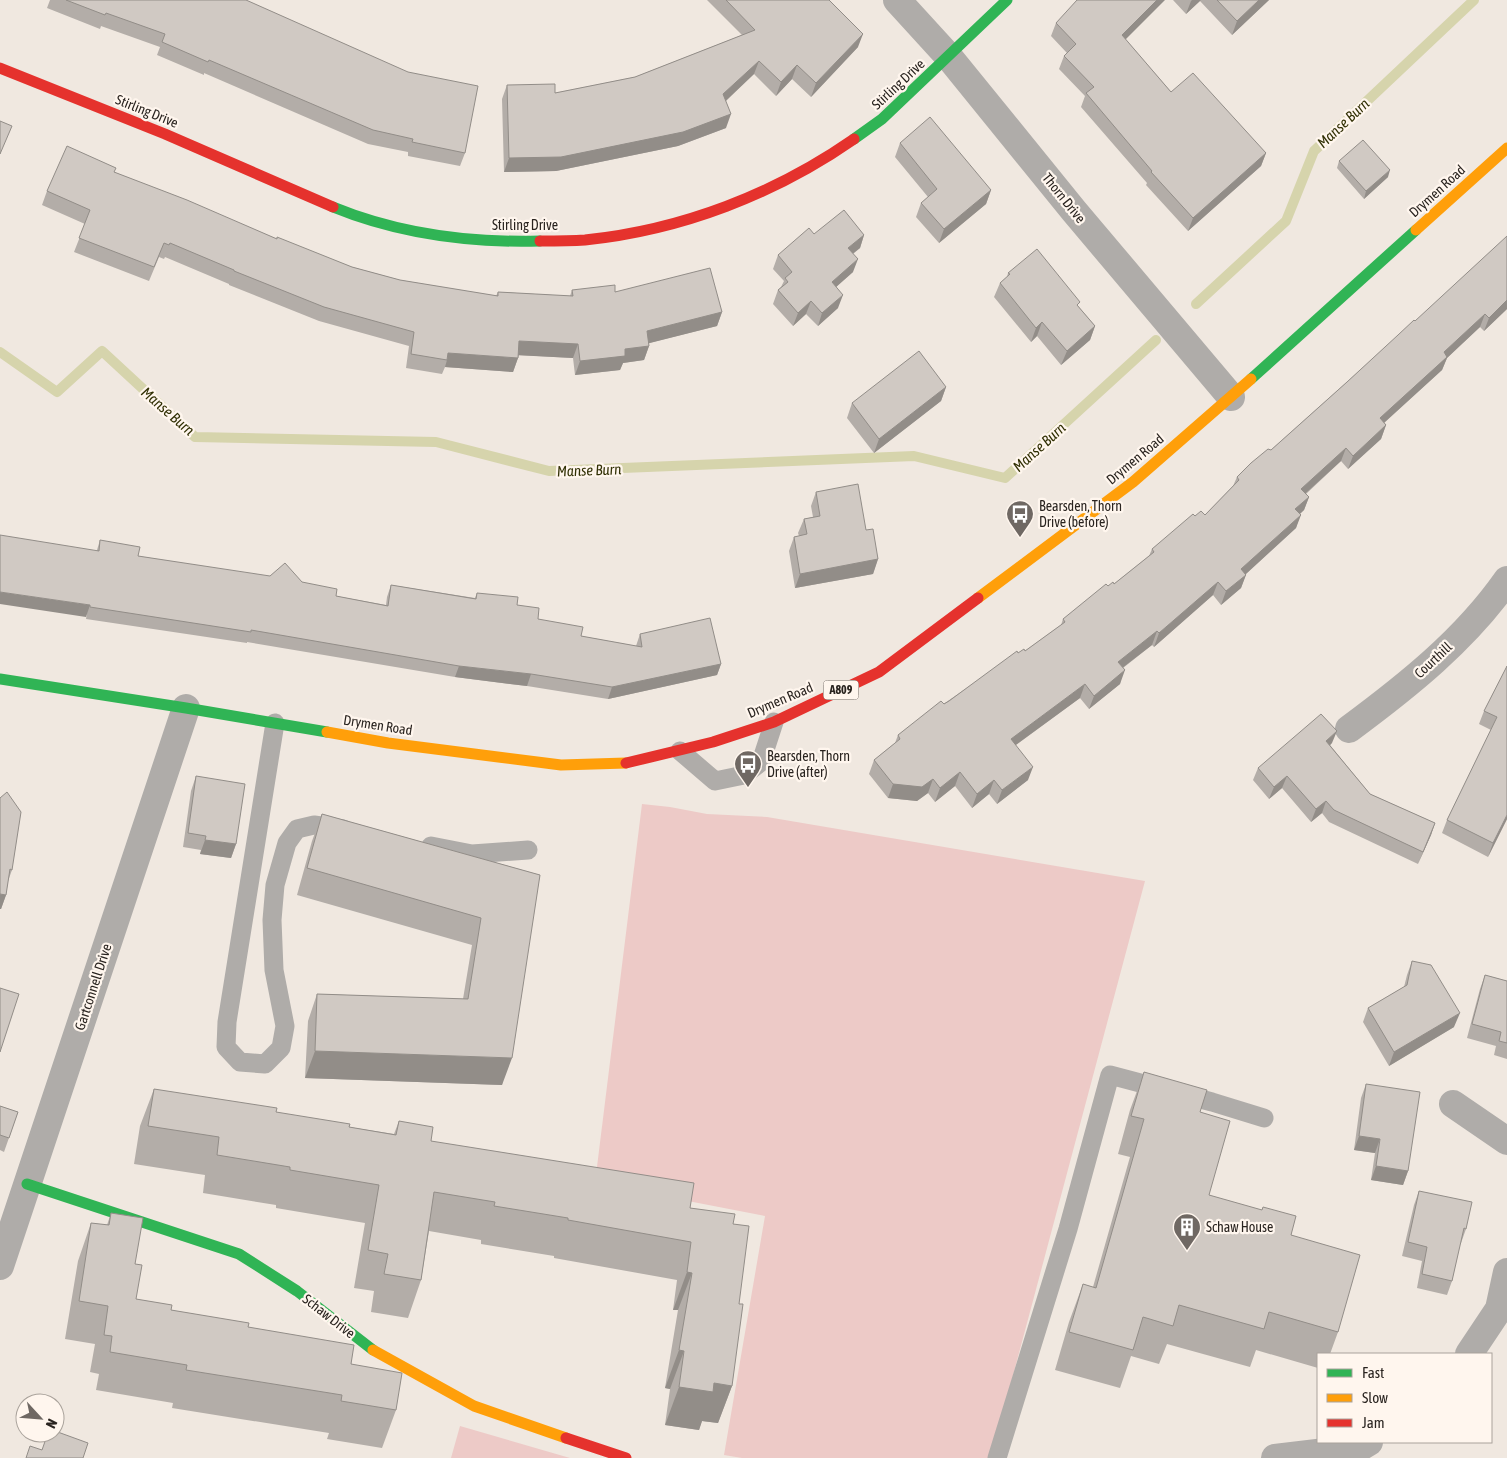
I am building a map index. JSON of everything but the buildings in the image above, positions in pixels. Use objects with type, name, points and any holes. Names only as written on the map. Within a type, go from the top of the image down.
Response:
[{"type":"street","name":"Thorn Drive","points":[[897,0],[949,57],[1068,203],[1231,397]]},
{"type":"street","name":"Stirling Drive","points":[[0,68],[165,134],[303,195],[358,217],[406,230],[451,238],[504,242],[585,240],[648,230],[721,209],[782,183],[842,147],[882,119],[1007,0]]},
{"type":"street","name":"Drymen Road","points":[[0,679],[186,708],[388,743],[561,765],[626,763],[680,751],[774,722],[879,672],[1133,482],[1231,397],[1507,148]]},
{"type":"street","name":"Courthill","points":[[1349,729],[1404,688],[1468,627],[1507,580]]},
{"type":"street","name":"Gartconnell Drive","points":[[0,1266],[186,708]]},
{"type":"street","points":[[1453,1104],[1507,1141]]},
{"type":"street","name":"Schaw Drive","points":[[27,1184],[239,1254],[297,1291],[369,1348],[474,1406],[626,1458]]},
{"type":"street","points":[[1470,1353],[1499,1309],[1507,1272]]},
{"type":"street","points":[[1275,1458],[1359,1448],[1367,1443]]},
{"type":"lane","points":[[680,751],[715,781],[744,774],[761,762],[774,722]]},
{"type":"lane","points":[[275,723],[227,1022],[226,1047],[240,1062],[265,1064],[281,1048],[285,1026],[274,970],[272,920],[275,885],[287,843],[296,829],[314,825],[357,831]]},
{"type":"lane","points":[[414,843],[472,854],[528,850]]},
{"type":"lane","points":[[997,1458],[1068,1229],[1110,1075],[1264,1118]]},
{"type":"shaded area","points":[[642,804],[707,814],[767,817],[1145,881],[991,1458],[742,1458],[724,1455],[765,1216],[595,1183]]},
{"type":"shaded area","points":[[460,1426],[570,1458],[451,1458]]},
{"type":"waterway","name":"Manse Burn","points":[[1196,304],[1286,221],[1314,151],[1474,0]]},
{"type":"waterway","name":"Manse Burn","points":[[0,352],[57,392],[102,351],[195,437],[436,442],[549,471],[914,456],[1005,478],[1156,340]]},
{"type":"traffic: fast","points":[[854,139],[882,119],[1007,0]]},
{"type":"traffic: fast","points":[[333,207],[383,224],[435,235],[487,240],[540,241]]},
{"type":"traffic: fast","points":[[1251,379],[1416,230]]},
{"type":"traffic: fast","points":[[0,679],[327,732]]},
{"type":"traffic: fast","points":[[27,1184],[239,1254],[297,1291],[373,1350]]},
{"type":"traffic: slow","points":[[1416,230],[1507,148]]},
{"type":"traffic: slow","points":[[978,598],[1133,482],[1251,379]]},
{"type":"traffic: slow","points":[[327,732],[388,743],[561,765],[626,763]]},
{"type":"traffic: slow","points":[[373,1350],[474,1406],[566,1438]]},
{"type":"traffic: jam","points":[[0,68],[165,134],[333,207]]},
{"type":"traffic: jam","points":[[540,241],[585,240],[621,235],[657,228],[692,218],[726,206],[792,177],[854,139]]},
{"type":"traffic: jam","points":[[626,763],[713,742],[774,722],[879,672],[978,598]]},
{"type":"traffic: jam","points":[[566,1438],[626,1458]]},
{"type":"place","name":"Bearsden, Thorn Drive (before)","points":[[1020,538]]},
{"type":"place","name":"Bearsden, Thorn Drive (after)","points":[[748,788]]},
{"type":"place","name":"Schaw House","points":[[1187,1251]]}]
